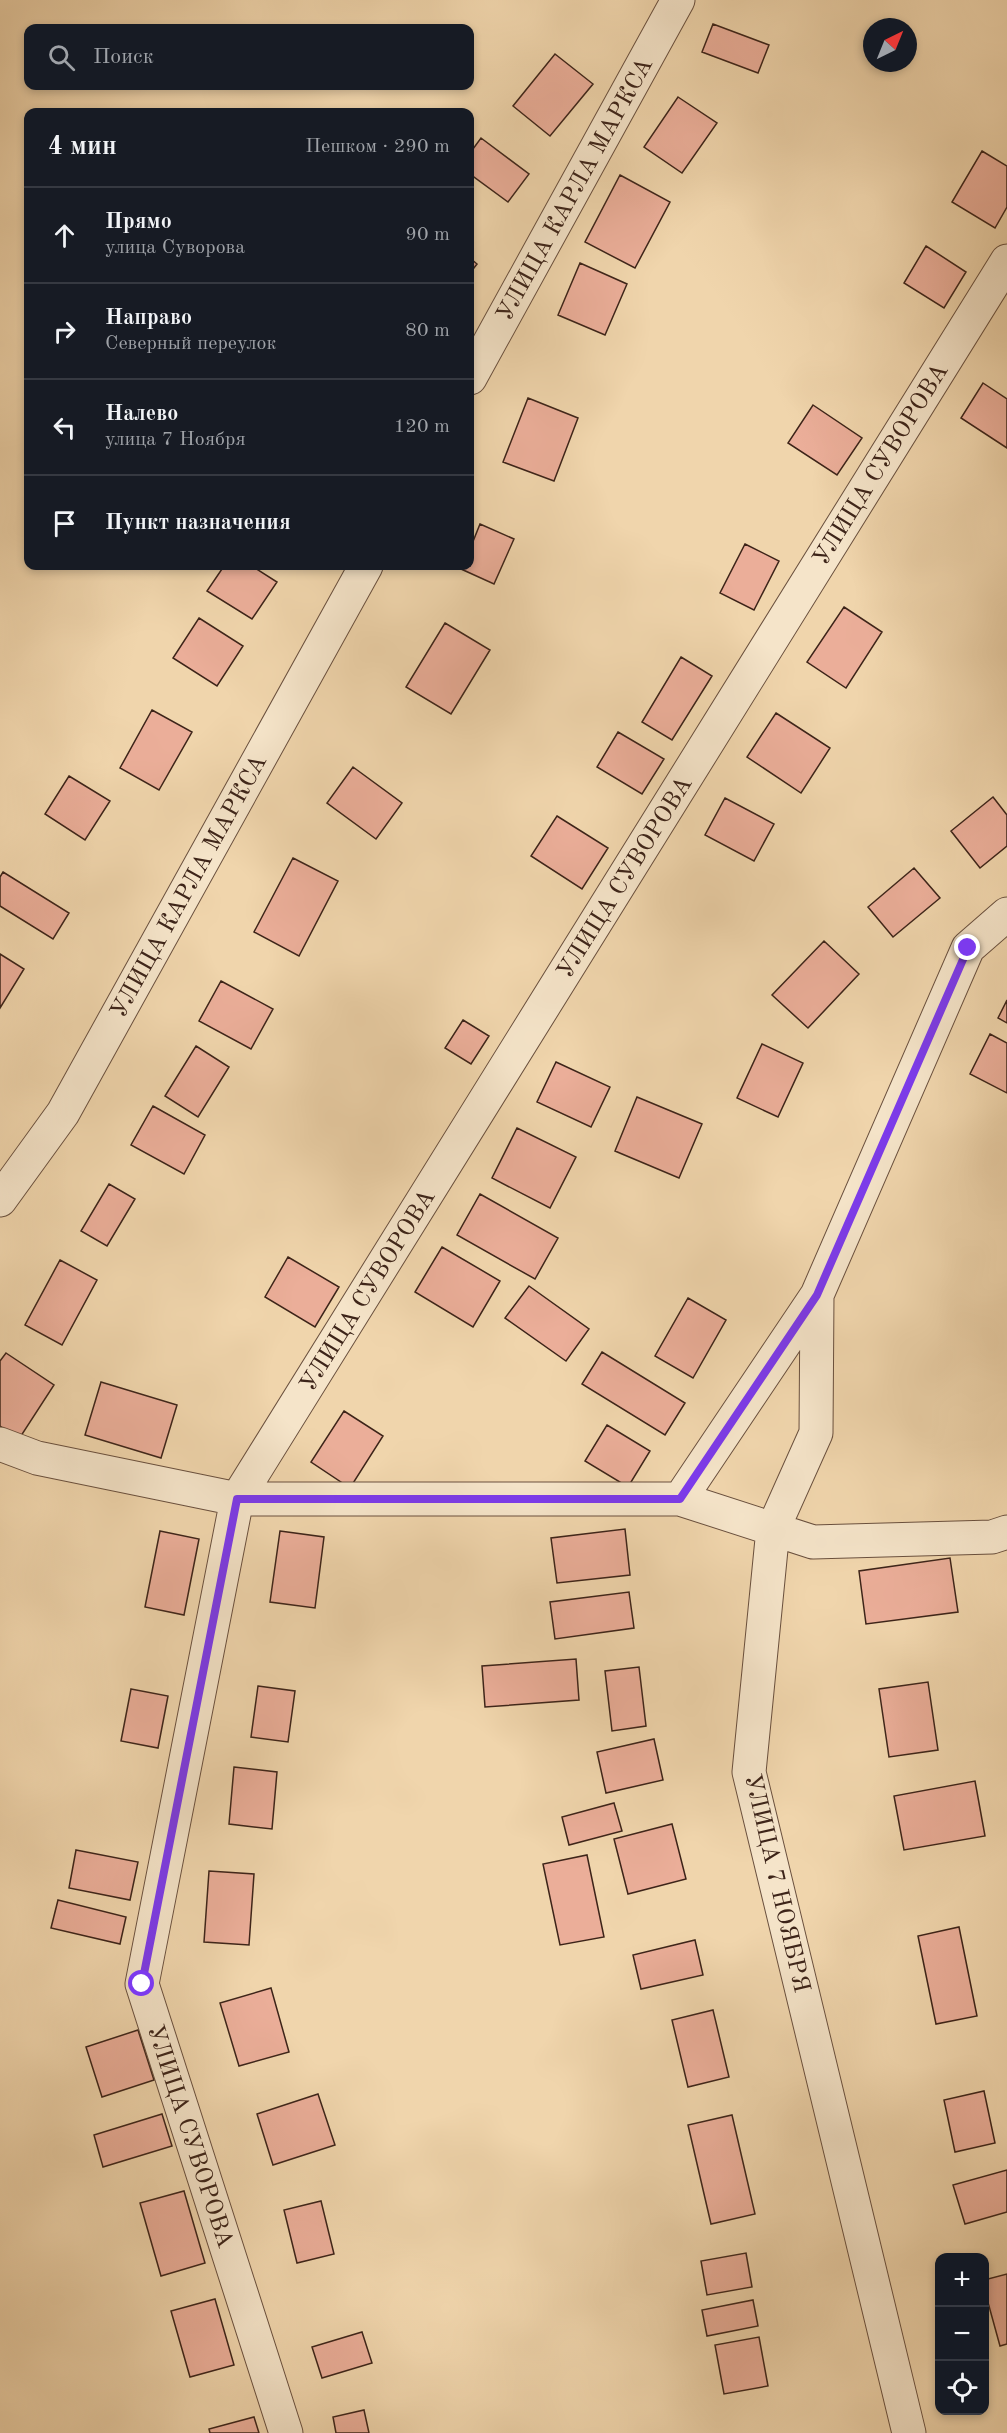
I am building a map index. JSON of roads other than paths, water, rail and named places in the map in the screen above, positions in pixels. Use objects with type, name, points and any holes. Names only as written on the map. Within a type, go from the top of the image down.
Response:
[{"type":"street","name":"УЛИЦА КАРЛА МАРКСА","points":[[474,371],[678,0]]},
{"type":"street","name":"УЛИЦА СУВОРОВА","points":[[286,2433],[142,1984],[237,1499],[1007,261]]},
{"type":"street","name":"УЛИЦА КАРЛА МАРКСА","points":[[0,1200],[63,1113],[364,570]]},
{"type":"street","name":"УЛИЦА 7 НОЯБРЯ","points":[[680,1499],[817,1295],[968,948],[1007,914]]},
{"type":"street","name":"УЛИЦА 7 НОЯБРЯ","points":[[817,1295],[816,1433],[773,1529],[749,1772],[909,2433]]},
{"type":"street","points":[[0,1444],[37,1458],[237,1499],[680,1499],[813,1542],[992,1537],[1007,1533]]}]
